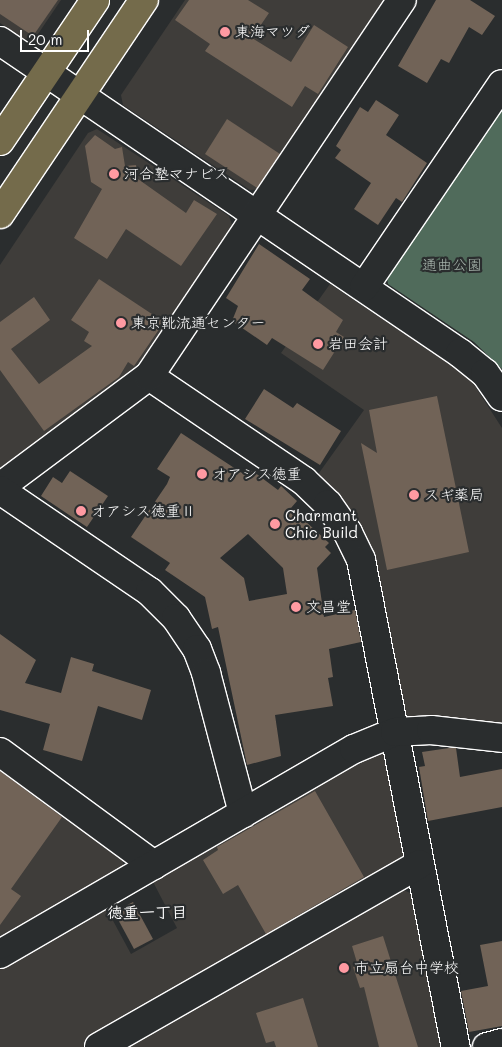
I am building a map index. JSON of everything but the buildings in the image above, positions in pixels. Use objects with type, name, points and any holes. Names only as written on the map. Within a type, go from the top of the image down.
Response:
[{"type":"main road","points":[[0,141],[95,0]]},
{"type":"main road","points":[[0,214],[144,0]]},
{"type":"street","points":[[243,813],[206,673],[197,648],[176,618],[150,592],[0,489],[149,376],[402,0]]},
{"type":"street","points":[[0,41],[46,75],[460,353],[485,373],[502,396]]},
{"type":"street","points":[[364,287],[502,84]]},
{"type":"street","points":[[149,376],[304,481],[328,504],[348,532],[361,560],[369,592],[456,1047]]},
{"type":"street","points":[[0,954],[354,749],[395,732],[432,730],[502,738]]},
{"type":"street","points":[[0,752],[154,865]]},
{"type":"street","points":[[99,1047],[420,864]]},
{"type":"street","points":[[487,1047],[502,1043]]},
{"type":"shaded area","points":[[0,0],[61,0],[36,37],[24,39],[0,23]]},
{"type":"shaded area","points":[[185,0],[389,0],[262,189],[250,190],[123,105],[121,95]]},
{"type":"shaded area","points":[[97,129],[229,216],[234,230],[140,369],[0,474],[0,265],[88,133]]},
{"type":"shaded area","points":[[330,284],[457,369],[473,383],[502,428],[502,728],[416,723],[401,716],[381,600],[314,480],[364,410],[281,353]]},
{"type":"shaded area","points":[[379,748],[391,754],[409,850],[404,864],[83,1047],[0,1047],[0,965],[104,904],[131,954],[177,928],[151,878]]},
{"type":"shaded area","points":[[0,763],[123,853],[123,872],[0,945]]},
{"type":"shaded area","name":"市立扇台中学校","points":[[399,888],[417,896],[445,1047],[120,1047]]},
{"type":"green space","name":"通曲公園","points":[[502,101],[502,369],[474,342],[388,284],[386,272]]},
{"type":"place","name":"東海マツダ","points":[[225,32]]},
{"type":"place","name":"河合塾マナビス","points":[[114,174]]},
{"type":"place","name":"東京靴流通センター","points":[[121,323]]},
{"type":"place","name":"岩田会計","points":[[318,344]]},
{"type":"place","name":"オアシス徳重","points":[[202,474]]},
{"type":"place","name":"スギ薬局","points":[[414,495]]},
{"type":"place","name":"オアシス徳重Ⅱ","points":[[81,511]]},
{"type":"place","name":"Charmant Chic Build","points":[[275,524]]},
{"type":"place","name":"文昌堂","points":[[296,607]]},
{"type":"place","name":"市立扇台中学校","points":[[344,968]]},
{"type":"district","name":"徳重一丁目","points":[[147,912]]}]
